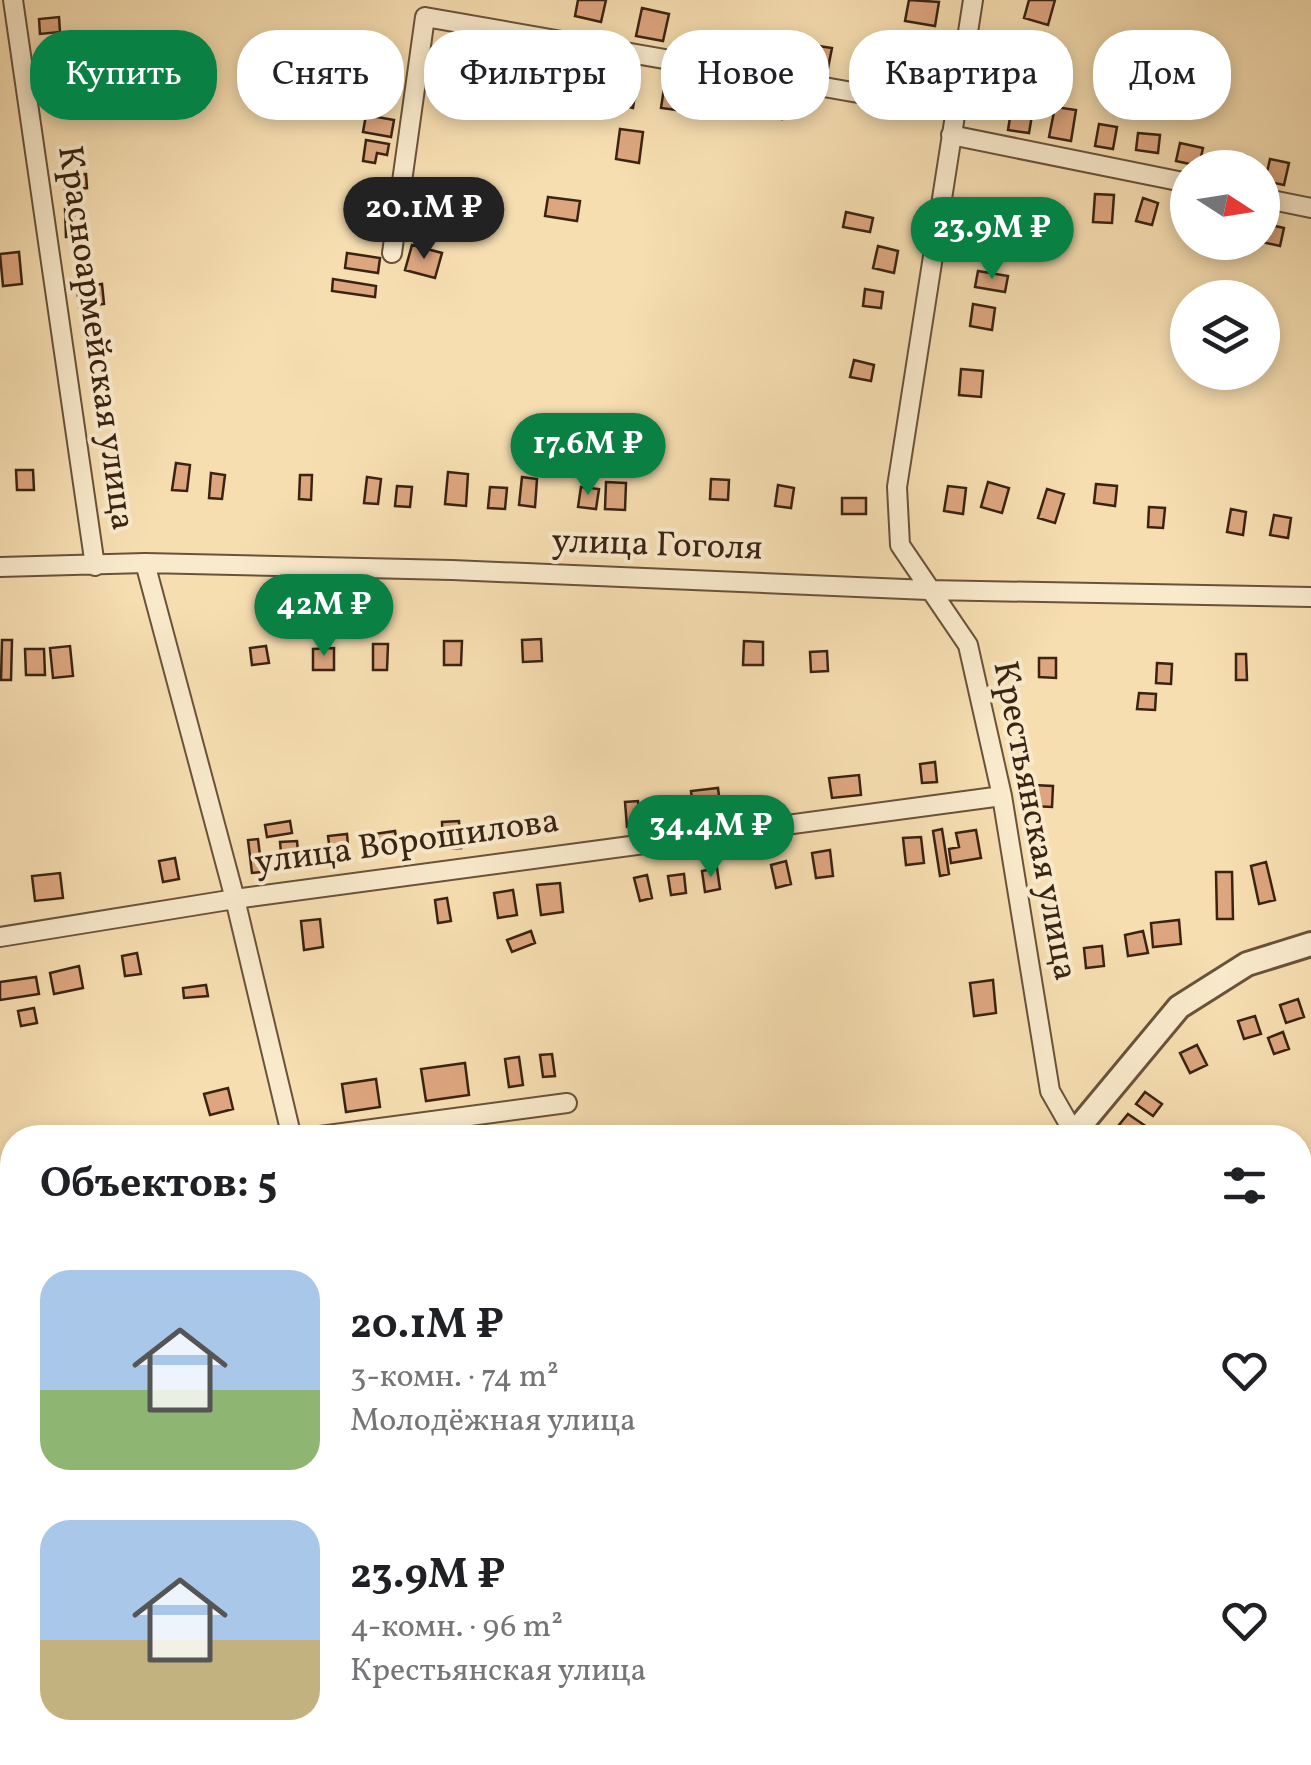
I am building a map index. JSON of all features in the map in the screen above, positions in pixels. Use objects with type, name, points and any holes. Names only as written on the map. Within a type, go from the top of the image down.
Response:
[{"type":"street","name":"Красноармейская улица","points":[[12,0],[95,566]]},
{"type":"street","name":"Крестьянская улица","points":[[969,30],[974,0]]},
{"type":"street","points":[[392,253],[426,18],[849,91]]},
{"type":"street","name":"Крестьянская улица","points":[[954,120],[896,486],[900,546],[968,645],[1002,796],[1050,1092],[1067,1125]]},
{"type":"street","points":[[951,135],[1170,179]]},
{"type":"street","points":[[1280,202],[1311,208]]},
{"type":"street","name":"Красноармейская улица","points":[[145,563],[235,899],[289,1125]]},
{"type":"street","name":"улица Гоголя","points":[[0,567],[145,563],[452,570],[928,590],[1311,597]]},
{"type":"street","name":"улица Ворошилова","points":[[0,937],[235,899],[1002,796]]},
{"type":"street","points":[[1080,1125],[1179,1006],[1247,964],[1311,944]]},
{"type":"street","points":[[402,1125],[566,1103]]},
{"type":"building","points":[[578,0],[606,0],[601,22],[575,16]]},
{"type":"building","points":[[909,0],[939,2],[935,26],[905,21]]},
{"type":"building","points":[[1029,0],[1055,0],[1048,25],[1024,18]]},
{"type":"building","points":[[642,8],[669,14],[665,30],[661,30],[661,41],[641,37],[641,30],[637,30]]},
{"type":"building","points":[[59,17],[60,30],[40,30],[39,19]]},
{"type":"building","points":[[1076,110],[1071,141],[1049,137],[1052,120],[1073,120]]},
{"type":"building","points":[[365,120],[394,120],[391,137],[363,132]]},
{"type":"building","points":[[1010,120],[1031,120],[1029,133],[1008,130]]},
{"type":"building","points":[[1099,124],[1117,127],[1113,149],[1095,146]]},
{"type":"building","points":[[620,129],[643,132],[639,163],[616,159]]},
{"type":"building","points":[[1138,133],[1160,135],[1158,153],[1136,150]]},
{"type":"building","points":[[366,140],[389,144],[387,155],[377,153],[375,163],[363,161]]},
{"type":"building","points":[[1180,143],[1203,148],[1203,150],[1178,150]]},
{"type":"building","points":[[1280,161],[1289,163],[1284,185],[1280,184]]},
{"type":"building","points":[[86,174],[87,188],[65,190],[64,175]]},
{"type":"building","points":[[362,186],[382,190],[378,209],[358,205]]},
{"type":"building","points":[[1095,194],[1114,195],[1112,223],[1093,222]]},
{"type":"building","points":[[548,197],[580,201],[577,221],[545,216]]},
{"type":"building","points":[[1143,198],[1158,203],[1152,225],[1136,221]]},
{"type":"building","points":[[422,201],[452,209],[445,234],[415,227]]},
{"type":"building","points":[[65,209],[85,209],[86,236],[66,237]]},
{"type":"building","points":[[846,212],[873,218],[870,232],[843,227]]},
{"type":"building","points":[[993,213],[1017,215],[1016,229],[992,227]]},
{"type":"building","points":[[412,245],[442,253],[435,278],[405,270]]},
{"type":"building","points":[[878,246],[898,251],[894,273],[873,268]]},
{"type":"building","points":[[19,252],[22,284],[3,286],[0,254]]},
{"type":"building","points":[[347,253],[380,258],[378,273],[345,268]]},
{"type":"building","points":[[978,271],[1008,276],[1005,292],[975,287]]},
{"type":"building","points":[[333,279],[376,286],[375,297],[332,291]]},
{"type":"building","points":[[102,284],[104,304],[79,307],[77,287]]},
{"type":"building","points":[[865,289],[883,292],[881,308],[863,306]]},
{"type":"building","points":[[973,304],[995,308],[992,330],[970,326]]},
{"type":"building","points":[[854,360],[874,365],[871,381],[850,377]]},
{"type":"building","points":[[961,369],[983,371],[981,397],[959,395]]},
{"type":"building","points":[[176,463],[190,465],[187,491],[172,490]]},
{"type":"building","points":[[16,470],[33,470],[34,490],[17,490]]},
{"type":"building","points":[[448,472],[468,474],[466,506],[445,504]]},
{"type":"building","points":[[211,473],[225,475],[222,499],[209,498]]},
{"type":"building","points":[[300,475],[312,475],[311,500],[299,499]]},
{"type":"building","points":[[367,477],[381,479],[378,504],[364,503]]},
{"type":"building","points":[[522,477],[537,479],[535,507],[519,505]]},
{"type":"building","points":[[711,479],[729,480],[728,500],[710,499]]},
{"type":"building","points":[[606,482],[626,483],[625,510],[605,509]]},
{"type":"building","points":[[988,482],[1009,488],[1002,513],[981,507]]},
{"type":"building","points":[[1096,484],[1117,486],[1115,506],[1094,503]]},
{"type":"building","points":[[778,485],[794,488],[791,508],[775,506]]},
{"type":"building","points":[[397,486],[412,487],[410,507],[395,506]]},
{"type":"building","points":[[948,486],[966,488],[963,514],[944,511]]},
{"type":"building","points":[[490,487],[507,488],[505,509],[488,508]]},
{"type":"building","points":[[581,487],[599,489],[596,509],[578,507]]},
{"type":"building","points":[[1047,489],[1064,494],[1055,523],[1038,518]]},
{"type":"building","points":[[842,498],[866,498],[866,514],[842,514]]},
{"type":"building","points":[[1149,507],[1165,508],[1163,528],[1148,527]]},
{"type":"building","points":[[1231,509],[1246,512],[1243,535],[1227,532]]},
{"type":"building","points":[[1274,515],[1291,518],[1288,538],[1270,535]]},
{"type":"building","points":[[541,639],[542,661],[523,662],[522,640]]},
{"type":"building","points":[[2,640],[12,640],[11,680],[1,680]]},
{"type":"building","points":[[444,641],[462,641],[461,665],[444,665]]},
{"type":"building","points":[[744,641],[763,642],[763,665],[743,665]]},
{"type":"building","points":[[373,644],[388,644],[387,670],[373,670]]},
{"type":"building","points":[[70,646],[73,676],[53,678],[50,648]]},
{"type":"building","points":[[266,646],[269,663],[252,665],[250,648]]},
{"type":"building","points":[[334,648],[334,670],[313,670],[313,649]]},
{"type":"building","points":[[25,649],[44,649],[45,675],[26,675]]},
{"type":"building","points":[[827,651],[828,671],[811,672],[810,652]]},
{"type":"building","points":[[1236,654],[1246,654],[1247,680],[1236,680]]},
{"type":"building","points":[[1039,658],[1056,658],[1056,678],[1039,677]]},
{"type":"building","points":[[1157,663],[1172,664],[1171,684],[1156,683]]},
{"type":"building","points":[[1139,693],[1156,694],[1155,710],[1137,709]]},
{"type":"building","points":[[935,762],[937,782],[922,783],[920,764]]},
{"type":"building","points":[[859,775],[861,795],[832,798],[829,778]]},
{"type":"building","points":[[1033,785],[1053,786],[1052,807],[1032,806]]},
{"type":"building","points":[[718,788],[721,812],[694,815],[691,791]]},
{"type":"building","points":[[638,801],[641,826],[627,827],[625,802]]},
{"type":"building","points":[[290,821],[292,833],[267,837],[265,825]]},
{"type":"building","points":[[459,821],[461,848],[443,849],[442,822]]},
{"type":"building","points":[[942,829],[949,874],[940,876],[933,831]]},
{"type":"building","points":[[976,830],[981,858],[951,863],[949,849],[959,847],[956,833]]},
{"type":"building","points":[[395,831],[398,849],[371,853],[368,835]]},
{"type":"building","points":[[347,834],[349,857],[331,859],[328,836]]},
{"type":"building","points":[[921,837],[924,863],[906,865],[903,838]]},
{"type":"building","points":[[258,839],[262,872],[252,873],[248,840]]},
{"type":"building","points":[[297,841],[299,862],[282,864],[280,842]]},
{"type":"building","points":[[830,850],[833,876],[816,878],[812,853]]},
{"type":"building","points":[[175,858],[179,879],[163,882],[159,861]]},
{"type":"building","points":[[786,861],[791,884],[776,888],[771,865]]},
{"type":"building","points":[[1266,862],[1275,900],[1259,904],[1251,866]]},
{"type":"building","points":[[717,868],[720,889],[705,892],[702,871]]},
{"type":"building","points":[[1216,872],[1232,872],[1233,919],[1217,919]]},
{"type":"building","points":[[60,873],[63,898],[35,901],[32,876]]},
{"type":"building","points":[[684,874],[686,893],[671,895],[668,876]]},
{"type":"building","points":[[647,875],[652,898],[640,901],[634,878]]},
{"type":"building","points":[[560,883],[563,912],[541,915],[537,885]]},
{"type":"building","points":[[513,890],[517,915],[498,918],[494,893]]},
{"type":"building","points":[[447,898],[451,921],[438,923],[435,900]]},
{"type":"building","points":[[320,919],[323,947],[304,950],[301,921]]},
{"type":"building","points":[[1179,920],[1181,944],[1153,947],[1151,923]]},
{"type":"building","points":[[531,931],[535,943],[512,952],[507,940]]},
{"type":"building","points":[[1143,931],[1148,953],[1128,956],[1125,935]]},
{"type":"building","points":[[1102,946],[1104,966],[1086,968],[1084,948]]},
{"type":"building","points":[[137,953],[141,974],[125,976],[122,956]]},
{"type":"building","points":[[79,966],[83,988],[54,994],[50,973]]},
{"type":"building","points":[[36,977],[39,994],[0,1000],[0,982]]},
{"type":"building","points":[[993,980],[996,1013],[974,1016],[970,983]]},
{"type":"building","points":[[206,985],[208,996],[184,998],[183,988]]},
{"type":"building","points":[[1298,999],[1304,1017],[1286,1023],[1280,1005]]},
{"type":"building","points":[[34,1008],[37,1023],[21,1026],[18,1011]]},
{"type":"building","points":[[1255,1016],[1261,1034],[1244,1039],[1238,1021]]},
{"type":"building","points":[[1283,1032],[1289,1049],[1274,1054],[1268,1038]]},
{"type":"building","points":[[1197,1045],[1207,1065],[1190,1073],[1180,1053]]},
{"type":"building","points":[[552,1054],[555,1076],[543,1077],[540,1055]]},
{"type":"building","points":[[519,1057],[523,1085],[509,1087],[505,1059]]},
{"type":"building","points":[[465,1063],[469,1095],[426,1101],[421,1069]]},
{"type":"building","points":[[376,1079],[380,1107],[346,1112],[342,1084]]},
{"type":"building","points":[[228,1088],[233,1109],[210,1115],[204,1094]]},
{"type":"building","points":[[1145,1092],[1162,1104],[1153,1116],[1136,1104]]},
{"type":"building","points":[[1128,1114],[1144,1125],[1119,1125]]}]
